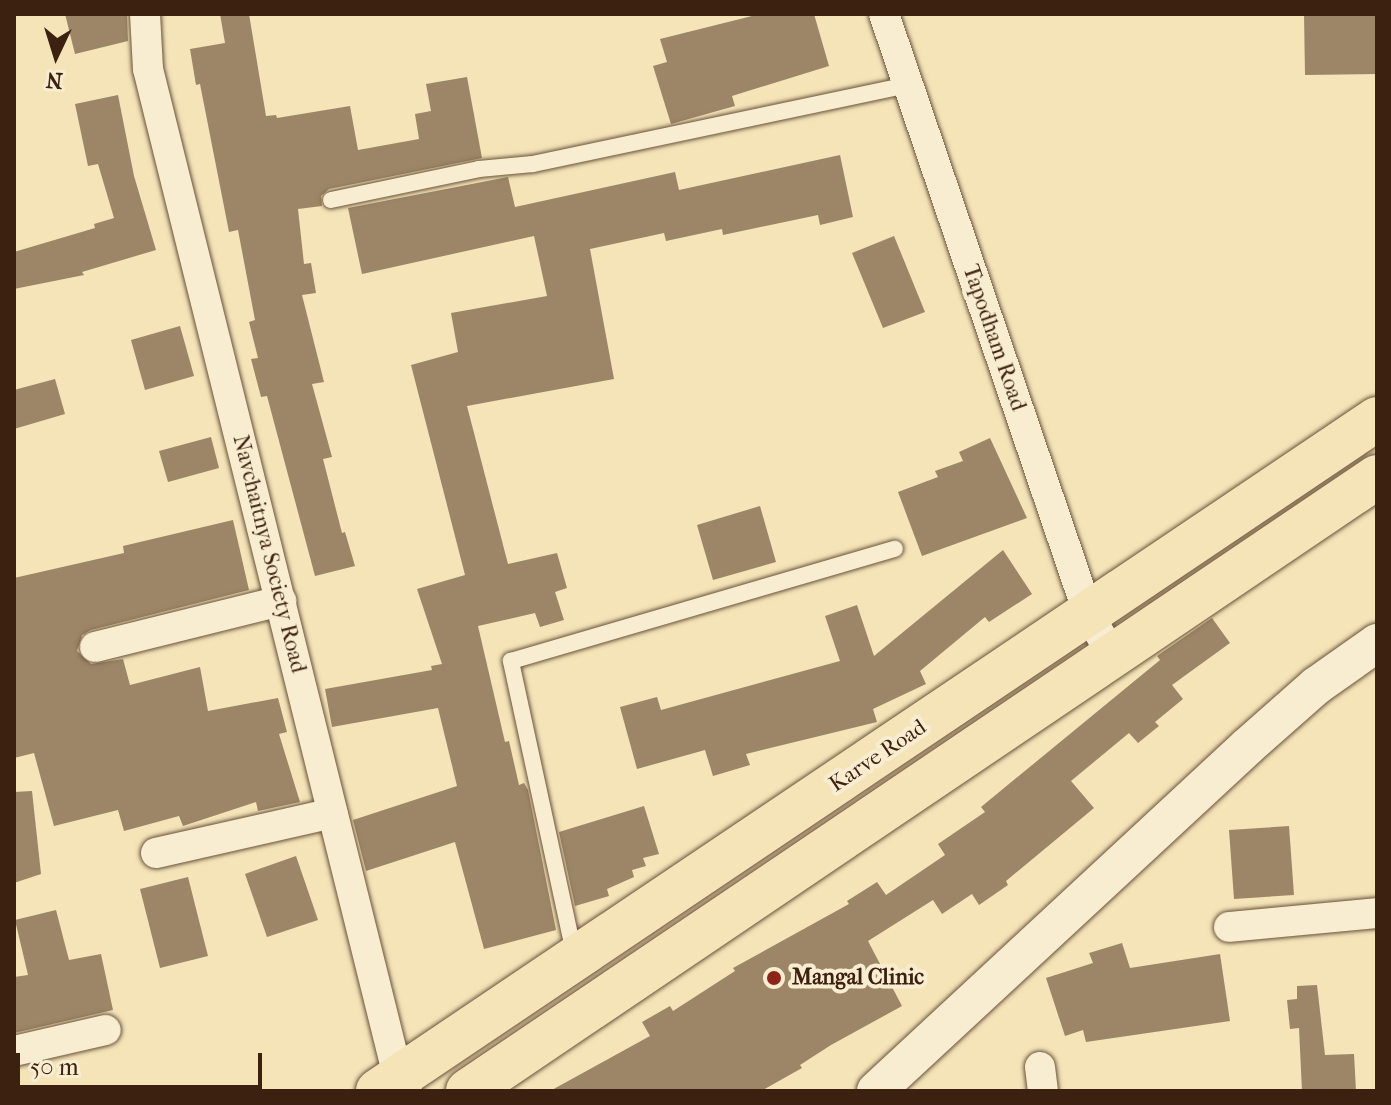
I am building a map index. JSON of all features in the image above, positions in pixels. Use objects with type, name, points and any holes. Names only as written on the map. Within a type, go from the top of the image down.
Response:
[{"type":"main road","name":"Karve Road","points":[[394,1086],[1377,419]]},
{"type":"main road","points":[[468,1091],[1377,477]]},
{"type":"street","name":"Navchaitnya Society Road","points":[[145,14],[148,69],[333,813],[394,1086]]},
{"type":"street","name":"Tapodham Road","points":[[884,14],[1088,613],[1113,657]]},
{"type":"street","points":[[95,647],[281,601]]},
{"type":"street","points":[[876,1091],[1248,746],[1316,686],[1377,643]]},
{"type":"street","points":[[156,853],[333,813]]},
{"type":"street","points":[[1229,927],[1377,913]]},
{"type":"street","points":[[14,1051],[106,1030]]},
{"type":"lane","points":[[331,200],[479,169],[533,164],[909,85]]},
{"type":"lane","points":[[576,960],[511,661],[895,549]]},
{"type":"building","points":[[65,14],[127,14],[128,41],[75,54]]},
{"type":"building","points":[[220,14],[249,14],[266,116],[276,115],[277,118],[350,106],[358,150],[419,139],[415,114],[431,111],[426,84],[467,77],[482,158],[329,189],[321,196],[322,206],[298,209],[304,264],[311,263],[316,293],[302,295],[324,382],[312,384],[332,457],[323,459],[342,533],[345,532],[355,566],[315,576],[267,396],[261,397],[251,359],[258,358],[249,322],[255,320],[238,230],[229,232],[200,84],[196,85],[190,49],[225,43]]},
{"type":"building","points":[[760,14],[814,14],[829,66],[732,96],[735,106],[671,124],[653,66],[667,62],[660,39]]},
{"type":"building","points":[[1304,14],[1377,14],[1377,74],[1305,75]]},
{"type":"building","points":[[118,95],[134,176],[156,250],[82,272],[84,275],[14,289],[14,252],[95,228],[94,224],[114,218],[98,164],[88,166],[75,104]]},
{"type":"building","points":[[840,155],[853,217],[820,225],[818,215],[723,235],[722,229],[666,241],[664,233],[590,249],[614,379],[467,406],[508,564],[557,553],[567,588],[555,592],[564,620],[540,627],[535,613],[478,626],[505,742],[509,741],[519,785],[524,783],[528,790],[556,930],[484,949],[455,842],[366,871],[353,820],[457,786],[438,708],[332,727],[325,689],[432,670],[431,666],[442,664],[417,589],[465,575],[411,365],[458,352],[451,313],[547,296],[534,236],[362,274],[348,208],[508,177],[515,207],[675,172],[679,190]]},
{"type":"building","points":[[894,236],[925,312],[883,328],[852,253]]},
{"type":"building","points":[[180,326],[194,376],[145,390],[131,340]]},
{"type":"building","points":[[55,379],[65,414],[14,429],[14,390]]},
{"type":"building","points":[[211,437],[219,468],[168,482],[159,451]]},
{"type":"building","points":[[990,438],[1027,518],[922,556],[898,492],[938,477],[935,471],[963,461],[959,452]]},
{"type":"building","points":[[760,506],[776,562],[713,580],[697,525]]},
{"type":"building","points":[[233,520],[249,590],[91,630],[82,635],[77,651],[91,664],[123,659],[130,685],[200,667],[208,711],[278,698],[287,732],[279,734],[300,802],[258,811],[256,802],[183,826],[179,816],[124,831],[118,810],[54,826],[34,753],[14,758],[14,578],[124,553],[123,546]]},
{"type":"building","points":[[1003,550],[1032,594],[989,622],[985,617],[920,671],[926,684],[873,709],[877,722],[746,754],[750,765],[713,776],[705,750],[637,769],[620,707],[657,697],[661,710],[840,661],[825,616],[857,605],[874,656]]},
{"type":"building","points":[[1212,618],[1230,643],[1172,685],[1183,699],[1155,722],[1159,726],[1138,743],[1129,733],[1071,781],[1094,808],[1006,881],[1008,885],[979,905],[972,894],[942,914],[933,900],[868,941],[902,1006],[831,1045],[800,1065],[802,1068],[761,1091],[550,1091],[650,1036],[642,1022],[670,1006],[673,1011],[735,971],[733,968],[849,904],[847,901],[877,882],[886,895],[945,855],[938,844],[985,812],[981,807],[1160,660],[1157,656]]},
{"type":"building","points":[[32,791],[41,874],[14,883],[14,792]]},
{"type":"building","points":[[644,806],[659,854],[643,858],[646,866],[632,870],[634,877],[607,889],[609,896],[575,906],[559,832]]},
{"type":"building","points":[[1289,826],[1294,895],[1234,899],[1229,830]]},
{"type":"building","points":[[296,856],[318,920],[267,937],[245,874]]},
{"type":"building","points":[[188,877],[208,956],[160,968],[140,889]]},
{"type":"building","points":[[56,910],[69,960],[101,954],[113,1010],[14,1033],[14,977],[28,975],[15,920]]},
{"type":"building","points":[[1122,943],[1130,968],[1220,954],[1230,1021],[1086,1042],[1083,1030],[1065,1036],[1046,978],[1093,963],[1089,953]]},
{"type":"building","points":[[1317,985],[1325,1055],[1354,1054],[1356,1091],[1302,1091],[1299,1028],[1290,1029],[1287,1000],[1297,999],[1297,986]]},
{"type":"place","name":"Mangal Clinic","points":[[774,978]]}]
